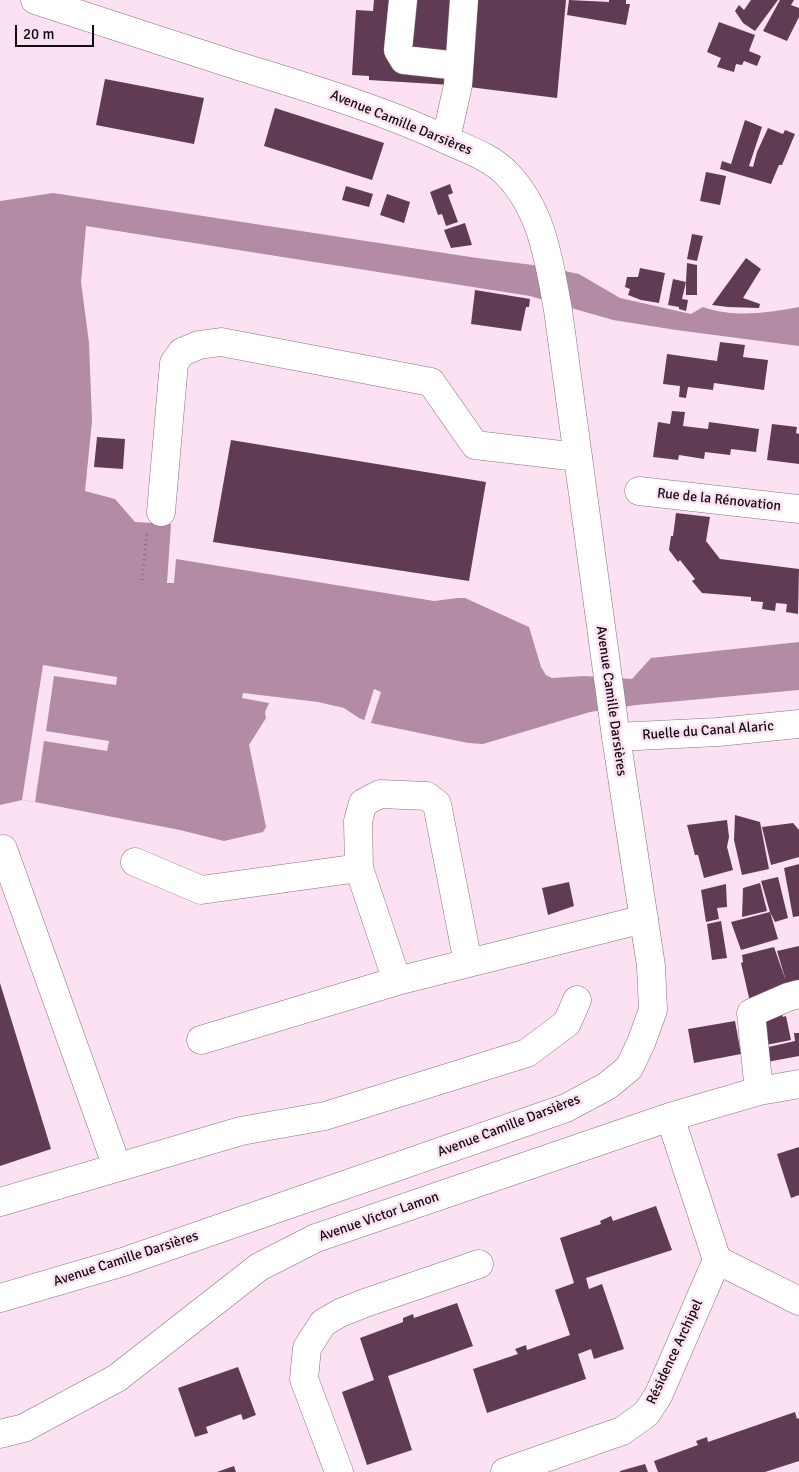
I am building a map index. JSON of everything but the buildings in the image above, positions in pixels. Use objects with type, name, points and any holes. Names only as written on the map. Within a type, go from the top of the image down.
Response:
[{"type":"main road","name":"Avenue Camille Darsières","points":[[0,1298],[123,1262],[566,1108],[606,1086],[629,1068],[641,1043],[653,1010],[651,966],[616,737],[558,310],[548,257],[540,228],[531,206],[507,174],[481,156],[446,139],[341,98],[35,0]]},
{"type":"main road","points":[[403,0],[398,50],[404,60],[460,66]]},
{"type":"main road","points":[[446,139],[458,86],[464,0]]},
{"type":"main road","points":[[154,522],[174,363],[182,352],[199,345],[221,342],[431,382],[475,445],[578,457]]},
{"type":"main road","name":"Rue de la Rénovation","points":[[639,491],[799,509]]},
{"type":"main road","name":"Ruelle du Canal Alaric","points":[[616,737],[718,732],[799,724]]},
{"type":"main road","points":[[397,980],[359,868],[358,821],[363,803],[380,794],[426,796],[437,804],[468,963]]},
{"type":"main road","points":[[3,849],[117,1168]]},
{"type":"main road","points":[[135,862],[201,890],[359,868]]},
{"type":"main road","points":[[201,1040],[397,980],[644,920]]},
{"type":"main road","points":[[759,1091],[751,1013],[799,994]]},
{"type":"main road","points":[[0,1202],[241,1131],[325,1116],[528,1053],[567,1023],[577,1000]]},
{"type":"main road","name":"Avenue Victor Lamon","points":[[0,1451],[12,1431],[116,1378],[259,1267],[316,1238],[670,1117],[759,1091],[799,1084]]},
{"type":"main road","points":[[670,1117],[717,1260],[799,1301]]},
{"type":"main road","name":"Résidence Archipel","points":[[506,1472],[622,1431],[646,1414],[658,1396],[717,1260]]},
{"type":"main road","points":[[339,1472],[304,1379],[307,1348],[323,1323],[340,1313],[365,1303],[479,1264]]},
{"type":"path","points":[[142,580],[154,522]]},
{"type":"shaded area","points":[[53,193],[477,258],[541,266],[579,274],[620,298],[691,314],[703,307],[727,312],[763,313],[799,307],[799,346],[613,320],[530,296],[86,226],[81,282],[89,343],[92,421],[85,491],[115,499],[135,522],[171,524],[167,583],[174,583],[176,559],[434,601],[465,598],[529,627],[541,667],[546,675],[552,678],[584,676],[632,679],[651,658],[799,642],[799,690],[636,705],[590,712],[483,744],[468,743],[371,723],[344,708],[318,702],[243,693],[242,698],[269,703],[265,712],[266,718],[249,745],[266,827],[263,832],[224,841],[180,830],[35,802],[22,800],[0,805],[0,201]]},
{"type":"pier","points":[[43,665],[117,677],[116,685],[54,676],[46,731],[109,741],[107,751],[44,741],[35,802],[22,800]]},
{"type":"pier","points":[[374,689],[381,692],[371,723],[364,721]]}]
